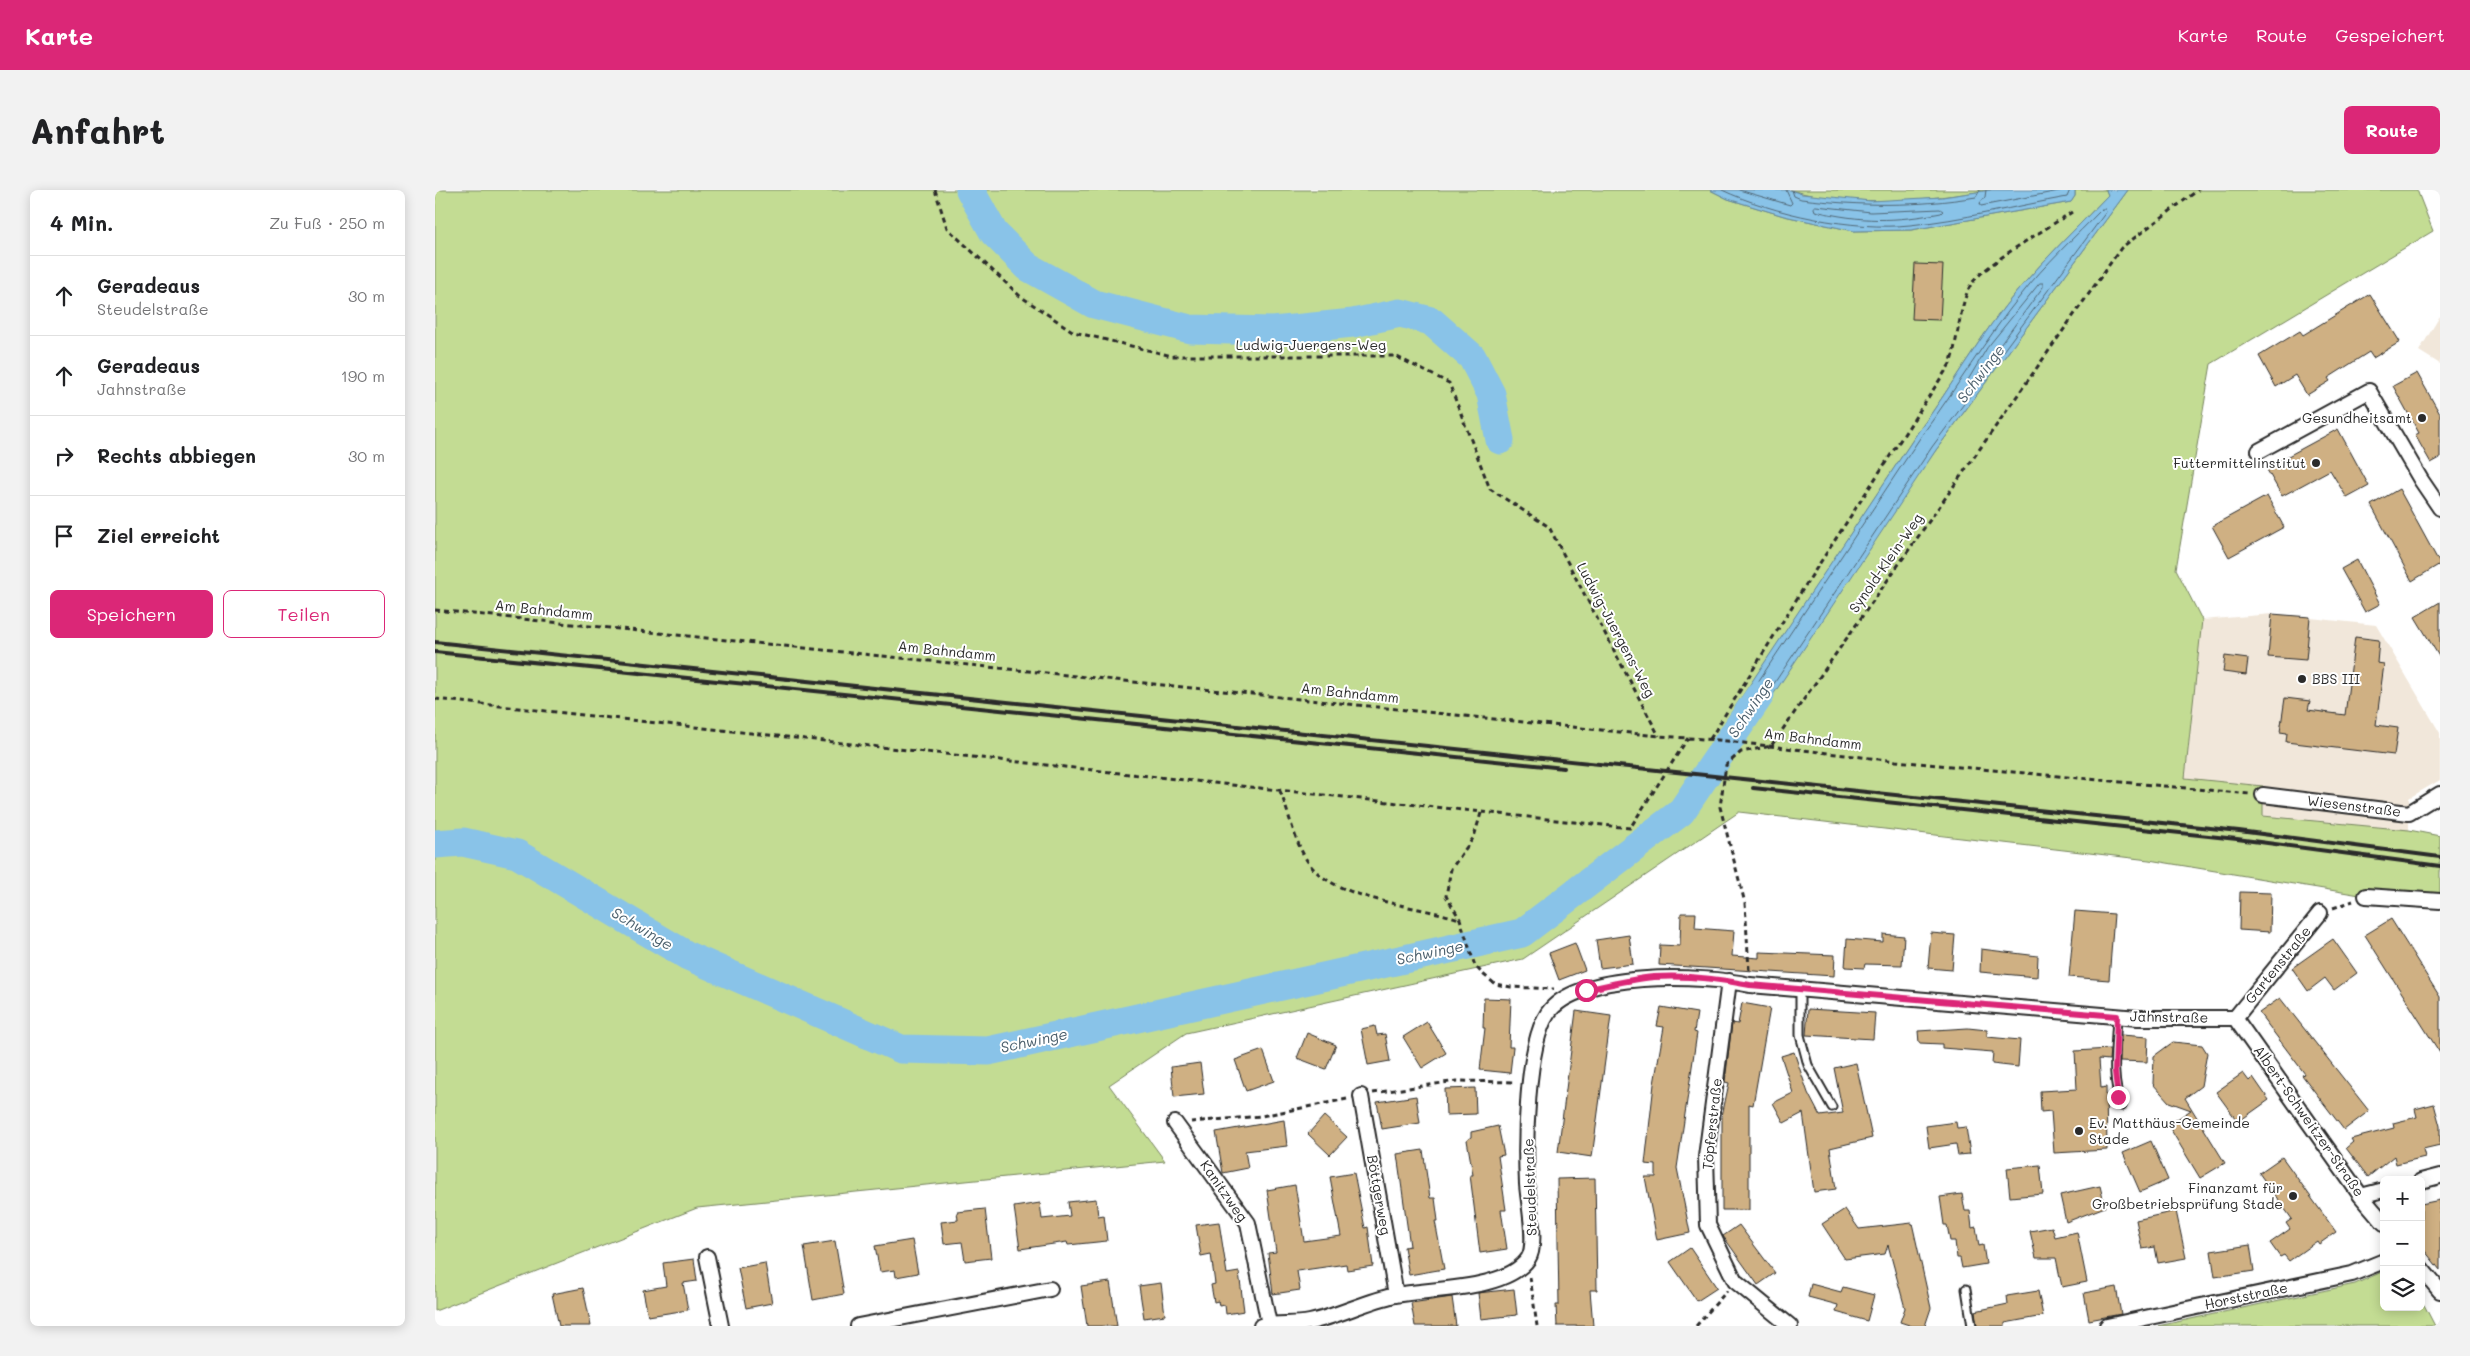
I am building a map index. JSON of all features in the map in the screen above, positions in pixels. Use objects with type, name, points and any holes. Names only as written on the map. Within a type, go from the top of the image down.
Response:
[{"type":"street","points":[[2259,451],[2369,391],[2421,480],[2440,508]]},
{"type":"street","name":"Wiesenstraße","points":[[2263,795],[2409,812],[2440,794]]},
{"type":"street","points":[[2366,896],[2440,901]]},
{"type":"street","name":"Gartenstraße","points":[[2235,1018],[2320,913]]},
{"type":"street","name":"Jahnstraße","points":[[1654,977],[1729,981],[1750,985],[2117,1016],[2235,1018]]},
{"type":"street","name":"Steudelstraße","points":[[1528,1259],[1532,1245],[1527,1184],[1529,1082],[1539,1033],[1548,1013],[1561,1001],[1582,991],[1654,977]]},
{"type":"street","name":"Töpferstraße","points":[[1729,981],[1706,1157],[1708,1225],[1735,1281],[1790,1326]]},
{"type":"street","name":"Albert-Schweitzer-Straße","points":[[2235,1018],[2361,1196],[2382,1221]]},
{"type":"street","name":"Böttgerweg","points":[[1361,1096],[1396,1295]]},
{"type":"street","name":"Kanitzweg","points":[[1175,1123],[1248,1223],[1265,1325]]},
{"type":"street","points":[[2425,1180],[2440,1176]]},
{"type":"street","points":[[2361,1196],[2380,1191]]},
{"type":"street","points":[[707,1257],[721,1326]]},
{"type":"street","points":[[1265,1325],[1309,1322],[1396,1295],[1451,1289],[1507,1276],[1528,1259]]},
{"type":"street","name":"Horststraße","points":[[2107,1326],[2352,1274],[2380,1263]]},
{"type":"street","points":[[2425,1273],[2440,1291]]},
{"type":"street","points":[[858,1326],[1050,1288]]},
{"type":"lane","points":[[1800,989],[1800,1035],[1808,1065],[1832,1107]]},
{"type":"lane","points":[[2117,1016],[2115,1072],[2118,1097],[2122,1106]]},
{"type":"lane","points":[[1966,1289],[1972,1326]]},
{"type":"path","name":"Ludwig-Juergens-Weg","points":[[935,190],[947,228],[1020,296],[1074,332],[1172,356],[1395,356],[1449,383],[1490,489],[1549,527],[1659,736]]},
{"type":"path","name":"Synold-Klein-Weg","points":[[1771,746],[2121,248],[2198,190]]},
{"type":"path","points":[[1710,739],[1801,592],[1950,364],[1957,346],[1965,299],[1972,283],[1990,267],[2072,212]]},
{"type":"path","name":"Am Bahndamm","points":[[435,610],[1659,736],[1753,743],[1896,761],[2263,795]]},
{"type":"path","points":[[435,699],[1280,792],[1630,828],[1688,738]]},
{"type":"path","points":[[1750,985],[1745,904],[1720,807],[1726,765],[1741,752],[1771,746]]},
{"type":"path","points":[[1280,792],[1308,863],[1333,884],[1406,908],[1441,913],[1460,919]]},
{"type":"path","points":[[1481,813],[1474,837],[1451,869],[1446,896],[1460,919],[1475,966],[1495,984],[1511,987],[1558,989]]},
{"type":"path","points":[[2320,913],[2366,896]]},
{"type":"path","points":[[1528,1259],[1537,1326]]},
{"type":"path","points":[[1696,1326],[1735,1281]]},
{"type":"shaded area","points":[[2440,316],[2440,364],[2419,351]]},
{"type":"shaded area","name":"BBS III","points":[[2272,614],[2376,625],[2440,733],[2440,780],[2409,798],[2409,830],[2263,816],[2263,795],[2185,778],[2202,620]]},
{"type":"green space","points":[[435,190],[1710,190],[1728,199],[1784,216],[1854,231],[1911,230],[2071,202],[2075,196],[2075,190],[2106,190],[2108,195],[2030,277],[2005,306],[1980,341],[1724,725],[1738,727],[1936,450],[2128,190],[2417,190],[2433,231],[2211,364],[2176,569],[2202,620],[2185,778],[2263,786],[2263,816],[2409,830],[2440,836],[2440,901],[2366,896],[2149,860],[1739,812],[1523,959],[1186,1033],[1109,1085],[1165,1161],[697,1208],[435,1311]]},
{"type":"green space","points":[[1790,190],[1991,190],[1941,197],[1864,201],[1814,196]]},
{"type":"green space","points":[[2380,1273],[2380,1311],[2425,1311],[2425,1307],[2435,1326],[2158,1326],[2355,1284]]},
{"type":"water","points":[[1710,190],[1790,190],[1802,194],[1871,201],[1942,197],[1991,190],[2075,190],[2075,196],[2071,202],[1911,230],[1854,231],[1784,216],[1728,199]]},
{"type":"water","points":[[2106,190],[2128,190],[1936,450],[1747,734],[1738,727],[1723,725],[1992,323],[2030,277],[2108,195]]},
{"type":"building","points":[[1915,264],[1943,265],[1940,320],[1912,319]]},
{"type":"building","points":[[2370,294],[2400,342],[2373,358],[2369,352],[2328,378],[2330,381],[2307,395],[2295,375],[2276,387],[2259,356],[2300,331],[2303,335]]},
{"type":"building","name":"Gesundheitsamt","points":[[2417,373],[2440,414],[2440,458],[2431,463],[2415,435],[2419,433],[2393,386]]},
{"type":"building","name":"Futtermittelinstitut","points":[[2338,429],[2369,486],[2347,498],[2330,470],[2282,496],[2266,468]]},
{"type":"building","points":[[2399,489],[2440,564],[2412,581],[2371,505]]},
{"type":"building","points":[[2267,496],[2284,527],[2229,557],[2212,526]]},
{"type":"building","points":[[2357,560],[2380,604],[2365,612],[2341,569]]},
{"type":"building","points":[[2440,602],[2440,658],[2415,617]]},
{"type":"building","points":[[2272,614],[2310,617],[2306,660],[2268,657]]},
{"type":"building","points":[[2355,637],[2379,640],[2377,663],[2384,664],[2376,725],[2398,728],[2394,755],[2286,742],[2287,733],[2280,732],[2285,698],[2310,701],[2308,710],[2345,715]]},
{"type":"building","points":[[2225,656],[2248,659],[2246,675],[2223,672]]},
{"type":"building","points":[[2240,892],[2271,893],[2270,932],[2239,930]]},
{"type":"building","points":[[2075,911],[2114,914],[2109,980],[2069,977]]},
{"type":"building","points":[[1681,913],[1696,913],[1695,928],[1734,931],[1732,956],[1759,958],[1759,952],[1835,955],[1834,976],[1659,965],[1660,945],[1680,946]]},
{"type":"building","points":[[2391,919],[2440,997],[2440,1053],[2365,935]]},
{"type":"building","points":[[1931,933],[1955,935],[1952,970],[1928,968]]},
{"type":"building","points":[[1883,934],[1904,936],[1902,965],[1865,964],[1864,968],[1845,967],[1847,939],[1883,942]]},
{"type":"building","points":[[1629,935],[1633,964],[1600,968],[1596,940]]},
{"type":"building","points":[[2333,939],[2357,973],[2334,990],[2325,978],[2308,991],[2292,968]]},
{"type":"building","points":[[1575,943],[1585,970],[1559,980],[1549,953]]},
{"type":"building","points":[[1981,949],[2038,956],[2037,977],[1980,972]]},
{"type":"building","points":[[1484,998],[1511,999],[1509,1047],[1513,1047],[1510,1073],[1480,1070],[1485,1028],[1483,1028]]},
{"type":"building","points":[[2280,998],[2369,1111],[2344,1130],[2302,1075],[2305,1074],[2259,1013]]},
{"type":"building","points":[[1742,1003],[1770,1008],[1753,1105],[1749,1104],[1749,1210],[1722,1210],[1722,1116],[1729,1083],[1725,1082],[1732,1023],[1738,1024]]},
{"type":"building","points":[[1661,1007],[1697,1013],[1694,1032],[1697,1033],[1677,1168],[1690,1233],[1657,1240],[1645,1177],[1656,1177],[1656,1165],[1645,1164],[1654,1084],[1664,1027],[1657,1026]]},
{"type":"building","points":[[1808,1009],[1875,1013],[1873,1039],[1806,1035]]},
{"type":"building","points":[[1576,1011],[1611,1016],[1592,1157],[1558,1152]]},
{"type":"building","points":[[1427,1022],[1446,1053],[1422,1068],[1403,1037]]},
{"type":"building","points":[[1375,1026],[1377,1035],[1385,1034],[1390,1061],[1368,1065],[1361,1029]]},
{"type":"building","points":[[1968,1028],[1987,1030],[1987,1037],[2020,1040],[2018,1067],[1992,1064],[1993,1052],[1942,1048],[1942,1044],[1919,1043],[1918,1031]]},
{"type":"building","points":[[1307,1033],[1336,1045],[1326,1069],[1297,1058]]},
{"type":"building","points":[[2121,1035],[2148,1037],[2147,1062],[2120,1061]]},
{"type":"building","points":[[2173,1042],[2202,1045],[2207,1053],[2201,1086],[2185,1098],[2225,1163],[2200,1178],[2168,1125],[2191,1110],[2169,1102],[2153,1084],[2154,1056]]},
{"type":"building","name":"Ev. Matthäus-Gemeinde Stade","points":[[2110,1049],[2109,1060],[2099,1059],[2101,1088],[2106,1087],[2107,1150],[2054,1153],[2051,1111],[2041,1112],[2040,1091],[2077,1089],[2075,1051]]},
{"type":"building","points":[[1263,1050],[1274,1081],[1246,1091],[1235,1060]]},
{"type":"building","points":[[1794,1052],[1808,1093],[1820,1116],[1843,1113],[1834,1068],[1856,1063],[1872,1138],[1830,1148],[1836,1189],[1814,1192],[1803,1113],[1784,1123],[1773,1103],[1793,1093],[1781,1056]]},
{"type":"building","points":[[1200,1063],[1204,1094],[1174,1097],[1171,1067]]},
{"type":"building","points":[[2243,1073],[2249,1081],[2253,1077],[2269,1100],[2238,1122],[2216,1092]]},
{"type":"building","points":[[1475,1088],[1476,1114],[1446,1115],[1445,1089]]},
{"type":"building","points":[[1416,1096],[1420,1123],[1382,1129],[1377,1102]]},
{"type":"building","points":[[2434,1104],[2440,1126],[2440,1145],[2423,1149],[2425,1157],[2396,1164],[2394,1156],[2368,1177],[2346,1148],[2353,1142],[2351,1139],[2394,1128],[2393,1123],[2417,1117],[2415,1109]]},
{"type":"building","points":[[1324,1116],[1347,1137],[1330,1155],[1308,1134]]},
{"type":"building","points":[[1284,1120],[1287,1146],[1245,1151],[1248,1168],[1223,1173],[1216,1132]]},
{"type":"building","points":[[1956,1122],[1957,1128],[1966,1127],[1970,1154],[1958,1155],[1956,1144],[1929,1148],[1926,1126]]},
{"type":"building","points":[[1498,1126],[1504,1155],[1498,1156],[1506,1210],[1501,1210],[1507,1249],[1480,1253],[1470,1175],[1473,1175],[1467,1140],[1471,1137],[1471,1132]]},
{"type":"building","points":[[2151,1141],[2168,1180],[2140,1192],[2123,1153]]},
{"type":"building","points":[[1423,1150],[1430,1198],[1435,1198],[1438,1221],[1435,1221],[1444,1269],[1409,1275],[1404,1247],[1410,1246],[1397,1154]]},
{"type":"building","name":"Finanzamt für Großbetriebsprüfung Stade","points":[[2282,1157],[2336,1232],[2319,1244],[2317,1241],[2289,1261],[2284,1255],[2280,1257],[2270,1243],[2290,1229],[2286,1223],[2292,1219],[2259,1173]]},
{"type":"building","points":[[2040,1165],[2043,1194],[2010,1197],[2007,1168]]},
{"type":"building","points":[[1354,1173],[1365,1228],[1368,1227],[1373,1266],[1347,1270],[1346,1264],[1297,1271],[1300,1290],[1273,1294],[1268,1253],[1276,1252],[1267,1190],[1295,1185],[1304,1241],[1341,1236],[1330,1177]]},
{"type":"building","points":[[1595,1178],[1597,1290],[1590,1290],[1593,1326],[1557,1326],[1556,1305],[1559,1305],[1557,1179]]},
{"type":"building","points":[[2100,1186],[2105,1207],[2066,1222],[2060,1195]]},
{"type":"building","points":[[1962,1194],[1965,1211],[1970,1211],[1972,1228],[1976,1227],[1979,1246],[1983,1245],[1986,1264],[1962,1268],[1960,1258],[1957,1258],[1955,1241],[1950,1241],[1947,1225],[1944,1225],[1940,1197]]},
{"type":"building","points":[[1096,1199],[1098,1216],[1104,1215],[1107,1241],[1068,1245],[1067,1242],[1020,1249],[1014,1207],[1040,1203],[1042,1219],[1070,1216],[1068,1202]]},
{"type":"building","points":[[2440,1200],[2440,1270],[2425,1251],[2425,1203]]},
{"type":"building","points":[[985,1209],[991,1258],[965,1261],[962,1242],[944,1244],[941,1222],[958,1220],[957,1212]]},
{"type":"building","points":[[1845,1209],[1859,1229],[1912,1223],[1931,1308],[1925,1326],[1912,1326],[1900,1322],[1905,1308],[1888,1245],[1885,1254],[1845,1259],[1822,1224]]},
{"type":"building","points":[[2176,1211],[2186,1258],[2158,1263],[2155,1247],[2142,1249],[2136,1220]]},
{"type":"building","points":[[1219,1222],[1227,1274],[1239,1272],[1244,1311],[1226,1314],[1225,1305],[1219,1306],[1218,1301],[1214,1302],[1211,1285],[1215,1284],[1211,1254],[1201,1256],[1196,1225]]},
{"type":"building","points":[[1739,1225],[1775,1273],[1758,1285],[1723,1236]]},
{"type":"building","points":[[2052,1227],[2055,1237],[2077,1232],[2087,1282],[2062,1287],[2056,1258],[2036,1258],[2030,1231]]},
{"type":"building","points":[[912,1240],[918,1273],[896,1277],[895,1270],[880,1272],[875,1246]]},
{"type":"building","points":[[835,1241],[844,1294],[813,1300],[804,1246]]},
{"type":"building","points":[[2250,1245],[2254,1271],[2215,1277],[2211,1251]]},
{"type":"building","points":[[1690,1248],[1717,1288],[1697,1301],[1670,1262]]},
{"type":"building","points":[[694,1259],[697,1281],[683,1283],[688,1310],[648,1316],[643,1290],[666,1286],[663,1263]]},
{"type":"building","points":[[765,1263],[772,1303],[746,1308],[738,1268]]},
{"type":"building","points":[[1110,1282],[1117,1326],[1087,1326],[1081,1286]]},
{"type":"building","points":[[1161,1283],[1165,1315],[1144,1318],[1139,1286]]},
{"type":"building","points":[[1811,1284],[1841,1292],[1843,1287],[1874,1295],[1867,1321],[1836,1312],[1838,1305],[1808,1297]]},
{"type":"building","points":[[2116,1287],[2121,1314],[2089,1320],[2084,1293]]},
{"type":"building","points":[[583,1288],[591,1326],[559,1326],[552,1294]]},
{"type":"building","points":[[1514,1289],[1517,1315],[1481,1319],[1478,1293]]},
{"type":"building","points":[[2038,1291],[2043,1316],[2005,1323],[2005,1326],[1977,1326],[1975,1311],[2008,1304],[2007,1296]]},
{"type":"building","points":[[1452,1297],[1456,1326],[1415,1326],[1411,1303]]},
{"type":"waterway","points":[[970,190],[994,233],[1028,267],[1094,304],[1190,329],[1273,331],[1353,323],[1400,313],[1431,321],[1472,357],[1491,394],[1500,440]]},
{"type":"waterway","name":"Schwinge","points":[[435,844],[463,842],[517,854],[688,956],[901,1049],[988,1051],[1522,933],[1681,812],[1760,695]]},
{"type":"railway","points":[[435,642],[2239,831],[2440,857]]},
{"type":"railway","points":[[435,652],[1564,768]]},
{"type":"railway","points":[[1753,788],[2237,839],[2440,866]]},
{"type":"place","name":"Gesundheitsamt","points":[[2422,418]]},
{"type":"place","name":"Futtermittelinstitut","points":[[2316,463]]},
{"type":"place","name":"BBS III","points":[[2302,679]]},
{"type":"place","name":"Ev. Matthäus-Gemeinde Stade","points":[[2079,1131]]},
{"type":"place","name":"Finanzamt für Großbetriebsprüfung Stade","points":[[2293,1196]]},
{"type":"route","points":[[1586,990],[1654,977],[1703,979],[1750,985],[2117,1016],[2115,1072],[2118,1097]]}]
